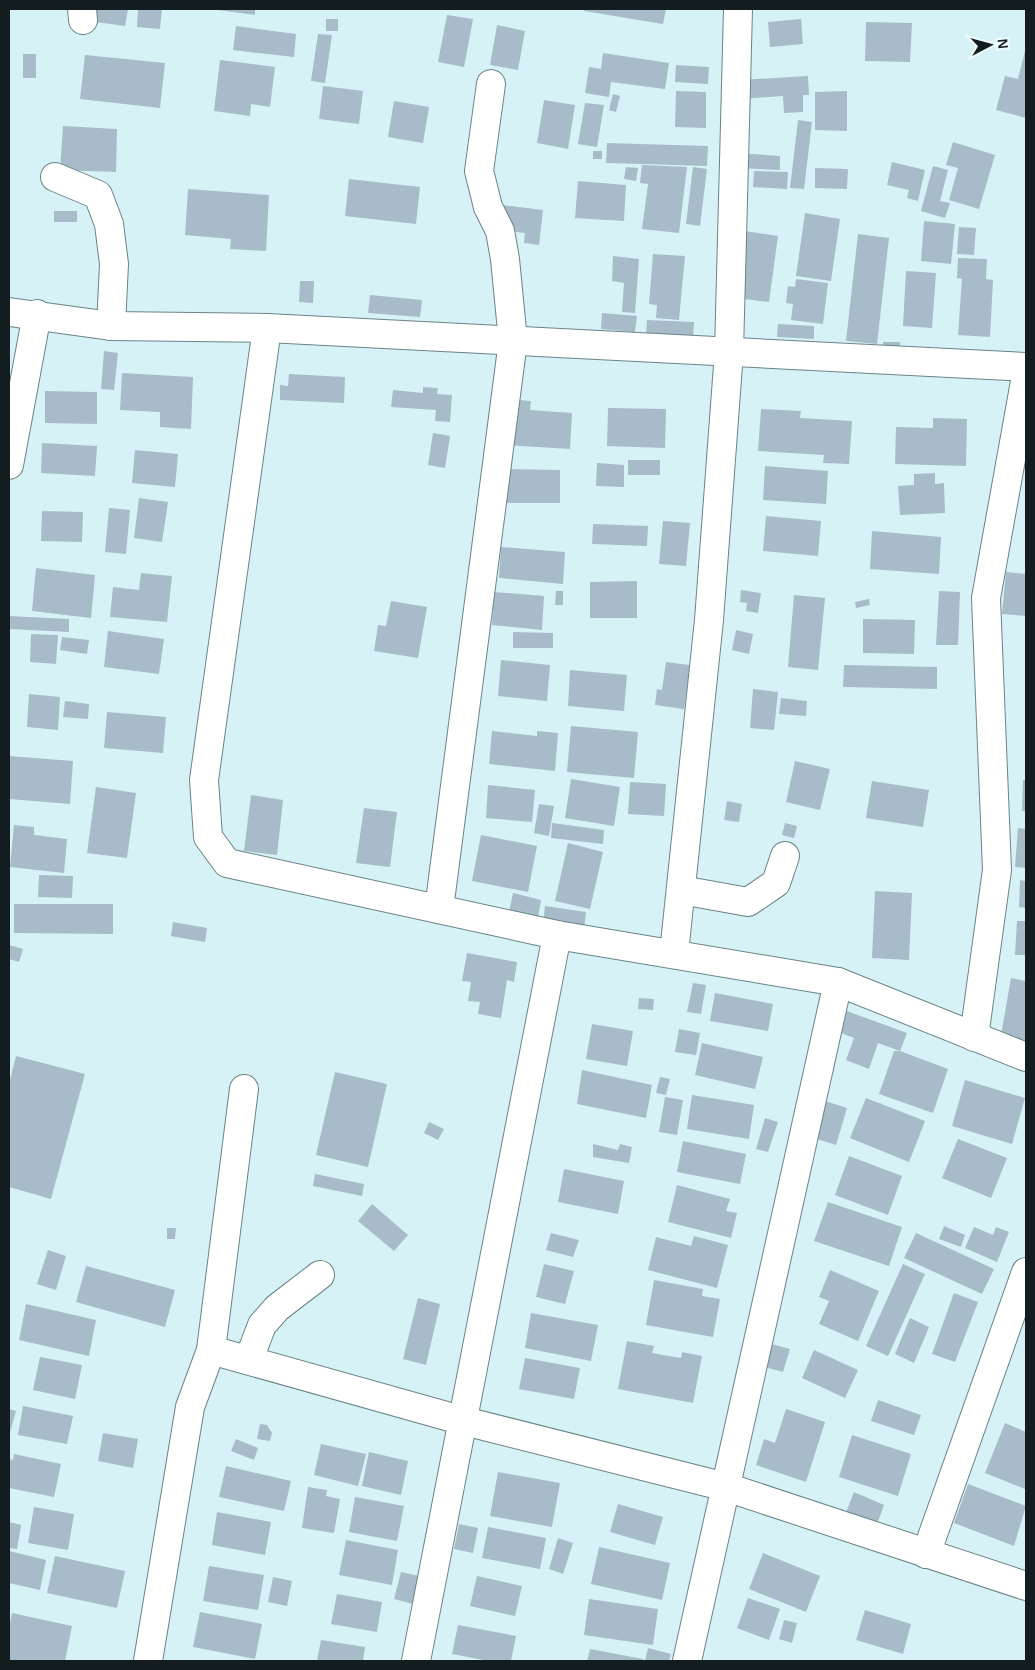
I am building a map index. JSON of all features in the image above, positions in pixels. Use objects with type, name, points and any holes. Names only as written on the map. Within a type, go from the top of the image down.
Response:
[{"type":"street","points":[[674,953],[709,620],[729,352],[738,9]]},
{"type":"street","points":[[439,909],[513,341],[505,259],[500,231],[488,207],[479,171],[492,84]]},
{"type":"street","points":[[55,177],[98,195],[109,224],[114,264],[111,326]]},
{"type":"street","points":[[9,312],[38,314],[111,326],[267,328],[1026,367]]},
{"type":"street","points":[[9,465],[38,314]]},
{"type":"street","points":[[267,328],[204,780],[208,837],[227,863],[557,936],[674,953],[838,982],[1026,1057]]},
{"type":"street","points":[[974,1036],[996,870],[986,598],[1026,376]]},
{"type":"street","points":[[681,890],[748,902],[776,883],[785,856]]},
{"type":"street","points":[[416,1661],[557,936]]},
{"type":"street","points":[[687,1661],[838,982]]},
{"type":"street","points":[[148,1661],[190,1407],[211,1350],[244,1089]]},
{"type":"street","points":[[926,1554],[1026,1272]]},
{"type":"street","points":[[249,1359],[262,1325],[267,1319],[277,1308],[320,1275]]},
{"type":"street","points":[[211,1350],[249,1359],[464,1421],[726,1487],[1026,1586]]},
{"type":"building","points":[[97,9],[128,9],[125,26],[95,22]]},
{"type":"building","points":[[138,9],[162,9],[160,29],[137,27]]},
{"type":"building","points":[[210,9],[255,9],[255,15]]},
{"type":"building","points":[[584,9],[666,9],[663,24],[584,11]]},
{"type":"building","points":[[447,15],[473,19],[464,67],[438,62]]},
{"type":"building","points":[[326,19],[338,19],[338,31],[326,31]]},
{"type":"building","points":[[801,19],[803,44],[770,47],[768,22]]},
{"type":"building","points":[[866,22],[912,23],[910,62],[865,61]]},
{"type":"building","points":[[497,25],[525,31],[518,70],[490,65]]},
{"type":"building","points":[[236,26],[296,34],[294,57],[233,50]]},
{"type":"building","points":[[318,34],[332,35],[325,83],[311,81]]},
{"type":"building","points":[[1026,47],[1026,118],[996,110],[1005,76],[1018,79]]},
{"type":"building","points":[[603,53],[669,63],[665,89],[611,82],[609,97],[585,93],[589,67],[601,69]]},
{"type":"building","points":[[23,54],[36,54],[36,78],[23,78]]},
{"type":"building","points":[[85,55],[165,63],[160,108],[80,99]]},
{"type":"building","points":[[220,60],[275,67],[270,107],[251,104],[250,116],[214,111]]},
{"type":"building","points":[[676,65],[709,67],[708,84],[675,82]]},
{"type":"building","points":[[808,76],[809,95],[803,95],[803,112],[784,113],[783,96],[741,99],[740,80]]},
{"type":"building","points":[[323,86],[363,91],[359,124],[319,119]]},
{"type":"building","points":[[676,91],[706,92],[706,128],[675,127]]},
{"type":"building","points":[[847,91],[847,131],[815,130],[815,92]]},
{"type":"building","points":[[613,94],[620,96],[616,112],[609,110]]},
{"type":"building","points":[[544,100],[575,105],[568,149],[537,143]]},
{"type":"building","points":[[394,101],[429,107],[423,143],[388,137]]},
{"type":"building","points":[[585,103],[604,105],[597,147],[578,144]]},
{"type":"building","points":[[798,120],[812,122],[804,189],[790,188]]},
{"type":"building","points":[[63,126],[117,129],[116,172],[60,170]]},
{"type":"building","points":[[953,142],[995,155],[979,209],[949,200],[958,168],[946,165]]},
{"type":"building","points":[[607,143],[708,146],[707,166],[606,163]]},
{"type":"building","points":[[593,151],[602,151],[602,159],[593,159]]},
{"type":"building","points":[[738,153],[780,156],[780,170],[738,168]]},
{"type":"building","points":[[892,162],[925,170],[918,201],[907,198],[909,190],[887,185]]},
{"type":"building","points":[[642,165],[687,167],[679,233],[642,229],[648,184],[640,183]]},
{"type":"building","points":[[933,166],[948,170],[940,201],[950,203],[945,218],[921,211]]},
{"type":"building","points":[[626,167],[638,168],[636,181],[624,179]]},
{"type":"building","points":[[693,167],[707,169],[700,226],[686,224]]},
{"type":"building","points":[[738,168],[748,171],[745,184],[734,182]]},
{"type":"building","points":[[815,168],[848,169],[847,189],[815,188]]},
{"type":"building","points":[[754,171],[788,172],[787,189],[753,187]]},
{"type":"building","points":[[349,179],[420,187],[416,224],[345,216]]},
{"type":"building","points":[[578,181],[626,185],[624,221],[575,218]]},
{"type":"building","points":[[188,189],[269,195],[266,251],[230,249],[231,239],[185,235]]},
{"type":"building","points":[[503,205],[543,210],[539,245],[524,243],[525,233],[500,230]]},
{"type":"building","points":[[54,211],[77,211],[77,222],[54,222]]},
{"type":"building","points":[[805,213],[840,219],[831,281],[796,276]]},
{"type":"building","points":[[924,221],[955,224],[951,264],[921,261]]},
{"type":"building","points":[[959,227],[976,228],[974,255],[957,254]]},
{"type":"building","points":[[745,231],[778,236],[769,302],[736,298]]},
{"type":"building","points":[[858,234],[889,238],[877,344],[846,341]]},
{"type":"building","points":[[653,254],[685,256],[679,320],[656,318],[657,305],[649,304]]},
{"type":"building","points":[[613,256],[639,259],[635,313],[622,312],[624,283],[612,281]]},
{"type":"building","points":[[958,258],[987,259],[986,279],[993,280],[990,337],[958,335],[962,279],[957,278]]},
{"type":"building","points":[[906,271],[936,273],[932,328],[903,326]]},
{"type":"building","points":[[796,279],[828,283],[823,324],[791,320],[793,304],[786,303],[788,286],[795,287]]},
{"type":"building","points":[[300,281],[314,281],[313,303],[299,302]]},
{"type":"building","points":[[370,295],[422,300],[420,317],[368,313]]},
{"type":"building","points":[[602,313],[637,316],[635,332],[601,329]]},
{"type":"building","points":[[647,320],[694,322],[693,339],[646,337]]},
{"type":"building","points":[[778,324],[814,326],[814,339],[777,337]]},
{"type":"building","points":[[883,342],[900,342],[901,356],[884,357]]},
{"type":"building","points":[[104,351],[118,353],[114,390],[101,389]]},
{"type":"building","points":[[122,373],[193,377],[191,429],[160,427],[160,412],[120,410]]},
{"type":"building","points":[[289,374],[345,377],[344,403],[280,400],[280,385],[288,386]]},
{"type":"building","points":[[423,387],[438,388],[437,394],[452,395],[450,422],[435,421],[436,410],[391,407],[393,390],[423,393]]},
{"type":"building","points":[[45,391],[97,392],[97,424],[45,423]]},
{"type":"building","points":[[508,399],[531,401],[530,410],[572,413],[570,449],[505,445]]},
{"type":"building","points":[[608,408],[666,409],[665,448],[607,446]]},
{"type":"building","points":[[761,409],[801,411],[800,418],[852,421],[849,464],[823,463],[824,455],[758,451]]},
{"type":"building","points":[[933,418],[967,419],[966,466],[895,464],[896,427],[933,428]]},
{"type":"building","points":[[433,433],[450,436],[445,468],[428,465]]},
{"type":"building","points":[[42,443],[97,446],[95,476],[41,473]]},
{"type":"building","points":[[135,450],[178,454],[175,487],[132,483]]},
{"type":"building","points":[[628,460],[660,460],[660,475],[628,475]]},
{"type":"building","points":[[597,463],[624,465],[624,487],[596,486]]},
{"type":"building","points":[[765,466],[828,471],[826,504],[763,500]]},
{"type":"building","points":[[507,469],[560,470],[560,503],[506,503]]},
{"type":"building","points":[[935,473],[935,484],[944,483],[945,513],[900,515],[898,486],[914,485],[914,474]]},
{"type":"building","points":[[139,498],[168,502],[162,542],[134,538]]},
{"type":"building","points":[[109,508],[130,510],[126,554],[105,552]]},
{"type":"building","points":[[42,511],[83,512],[82,542],[41,541]]},
{"type":"building","points":[[766,516],[821,521],[818,556],[763,551]]},
{"type":"building","points":[[663,521],[690,523],[686,566],[659,564]]},
{"type":"building","points":[[593,524],[648,526],[647,546],[592,544]]},
{"type":"building","points":[[872,531],[941,537],[939,574],[870,569]]},
{"type":"building","points":[[501,547],[565,552],[563,584],[499,578]]},
{"type":"building","points":[[36,568],[95,575],[91,618],[32,611]]},
{"type":"building","points":[[1006,572],[1026,574],[1026,616],[1002,614]]},
{"type":"building","points":[[141,573],[172,576],[167,622],[110,617],[113,587],[139,590]]},
{"type":"building","points":[[637,581],[637,618],[590,618],[590,582]]},
{"type":"building","points":[[741,590],[761,593],[758,613],[746,611],[747,603],[740,602]]},
{"type":"building","points":[[556,591],[563,591],[563,605],[555,605]]},
{"type":"building","points":[[939,591],[960,592],[958,645],[936,645]]},
{"type":"building","points":[[494,592],[544,596],[542,630],[492,625]]},
{"type":"building","points":[[794,595],[825,598],[818,670],[788,667]]},
{"type":"building","points":[[869,599],[870,605],[856,608],[855,602]]},
{"type":"building","points":[[391,601],[427,607],[418,658],[374,651],[378,625],[386,626]]},
{"type":"building","points":[[9,616],[69,619],[69,632],[9,629]]},
{"type":"building","points":[[863,619],[915,620],[914,654],[863,653]]},
{"type":"building","points":[[736,630],[753,634],[749,654],[732,650]]},
{"type":"building","points":[[108,631],[164,639],[159,674],[104,667]]},
{"type":"building","points":[[513,632],[553,633],[553,648],[513,648]]},
{"type":"building","points":[[31,634],[58,635],[56,664],[30,662]]},
{"type":"building","points":[[62,637],[89,640],[87,654],[60,650]]},
{"type":"building","points":[[501,660],[550,665],[547,701],[498,696]]},
{"type":"building","points":[[666,662],[690,665],[684,709],[655,705],[657,689],[662,690]]},
{"type":"building","points":[[844,665],[937,667],[937,689],[843,687]]},
{"type":"building","points":[[570,670],[627,675],[624,711],[568,706]]},
{"type":"building","points":[[753,689],[778,692],[774,730],[750,728]]},
{"type":"building","points":[[29,694],[60,697],[58,730],[27,727]]},
{"type":"building","points":[[781,698],[807,701],[806,716],[779,714]]},
{"type":"building","points":[[65,701],[89,704],[88,719],[63,717]]},
{"type":"building","points":[[107,712],[166,717],[163,753],[104,748]]},
{"type":"building","points":[[571,726],[638,732],[634,778],[567,772]]},
{"type":"building","points":[[492,731],[537,736],[537,731],[558,733],[555,771],[489,764]]},
{"type":"building","points":[[9,756],[73,761],[70,804],[9,799]]},
{"type":"building","points":[[795,761],[830,769],[820,810],[786,802]]},
{"type":"building","points":[[571,779],[620,787],[614,826],[565,818]]},
{"type":"building","points":[[1023,780],[1026,780],[1026,811],[1022,811]]},
{"type":"building","points":[[872,781],[929,790],[923,827],[866,818]]},
{"type":"building","points":[[630,782],[666,784],[664,816],[628,814]]},
{"type":"building","points":[[488,785],[535,790],[532,822],[486,818]]},
{"type":"building","points":[[96,787],[136,793],[127,858],[87,853]]},
{"type":"building","points":[[251,795],[283,800],[277,855],[244,851]]},
{"type":"building","points":[[727,801],[742,804],[739,822],[724,820]]},
{"type":"building","points":[[539,804],[554,806],[549,836],[534,833]]},
{"type":"building","points":[[364,808],[397,812],[390,867],[356,863]]},
{"type":"building","points":[[552,823],[604,830],[603,844],[551,838]]},
{"type":"building","points":[[785,823],[797,826],[794,838],[782,835]]},
{"type":"building","points":[[14,825],[34,827],[34,835],[67,839],[64,873],[10,867]]},
{"type":"building","points":[[1018,828],[1026,829],[1026,868],[1015,867]]},
{"type":"building","points":[[481,835],[537,846],[528,892],[472,881]]},
{"type":"building","points":[[568,843],[603,852],[590,909],[555,901]]},
{"type":"building","points":[[39,875],[73,876],[72,898],[38,897]]},
{"type":"building","points":[[1020,880],[1026,881],[1026,908],[1019,907]]},
{"type":"building","points":[[875,891],[912,893],[909,960],[872,958]]},
{"type":"building","points":[[513,893],[541,900],[537,923],[508,917]]},
{"type":"building","points":[[14,904],[113,904],[113,934],[14,933]]},
{"type":"building","points":[[545,906],[586,912],[584,930],[543,924]]},
{"type":"building","points":[[1017,921],[1026,921],[1026,955],[1015,955]]},
{"type":"building","points":[[173,922],[207,928],[205,942],[171,936]]},
{"type":"building","points":[[9,945],[23,949],[19,962],[9,959]]},
{"type":"building","points":[[467,953],[517,962],[514,982],[507,980],[501,1018],[478,1014],[480,1002],[468,1001],[471,982],[462,981]]},
{"type":"building","points":[[1011,978],[1026,981],[1026,1040],[1001,1035]]},
{"type":"building","points":[[693,983],[706,985],[701,1014],[687,1012]]},
{"type":"building","points":[[715,993],[773,1004],[768,1031],[710,1021]]},
{"type":"building","points":[[639,998],[654,999],[653,1010],[638,1009]]},
{"type":"building","points":[[844,1010],[907,1033],[900,1051],[878,1043],[869,1069],[846,1060],[854,1038],[836,1031]]},
{"type":"building","points":[[592,1024],[633,1031],[627,1066],[586,1059]]},
{"type":"building","points":[[679,1029],[700,1033],[696,1055],[675,1052]]},
{"type":"building","points":[[702,1043],[763,1057],[755,1089],[695,1075]]},
{"type":"building","points":[[894,1051],[900,1051],[948,1069],[933,1113],[879,1094]]},
{"type":"building","points":[[16,1056],[85,1074],[51,1199],[9,1187],[9,1084]]},
{"type":"building","points":[[582,1070],[652,1085],[646,1118],[577,1104]]},
{"type":"building","points":[[335,1072],[387,1084],[368,1167],[316,1155]]},
{"type":"building","points":[[660,1077],[670,1079],[666,1095],[656,1093]]},
{"type":"building","points":[[965,1080],[1025,1098],[1012,1144],[952,1126]]},
{"type":"building","points":[[692,1095],[754,1105],[749,1139],[687,1129]]},
{"type":"building","points":[[665,1097],[683,1100],[677,1135],[659,1132]]},
{"type":"building","points":[[866,1098],[925,1121],[909,1162],[850,1138]]},
{"type":"building","points":[[825,1101],[847,1108],[836,1145],[814,1138]]},
{"type":"building","points":[[765,1118],[778,1122],[768,1152],[756,1149]]},
{"type":"building","points":[[429,1122],[444,1129],[438,1140],[424,1133]]},
{"type":"building","points":[[958,1139],[1007,1158],[991,1198],[942,1178]]},
{"type":"building","points":[[683,1141],[746,1154],[740,1184],[677,1172]]},
{"type":"building","points":[[593,1144],[618,1150],[620,1144],[632,1147],[629,1163],[593,1157]]},
{"type":"building","points":[[849,1156],[902,1176],[888,1215],[835,1195]]},
{"type":"building","points":[[564,1169],[624,1181],[618,1214],[558,1202]]},
{"type":"building","points":[[315,1174],[364,1184],[362,1196],[313,1186]]},
{"type":"building","points":[[677,1185],[730,1199],[726,1211],[737,1213],[731,1238],[668,1222]]},
{"type":"building","points":[[828,1202],[902,1227],[889,1266],[814,1241]]},
{"type":"building","points":[[372,1204],[408,1235],[394,1251],[358,1221]]},
{"type":"building","points":[[944,1226],[965,1235],[961,1247],[939,1239]]},
{"type":"building","points":[[974,1227],[993,1235],[996,1227],[1009,1232],[997,1262],[965,1248]]},
{"type":"building","points":[[167,1228],[176,1228],[175,1239],[167,1239]]},
{"type":"building","points":[[551,1233],[579,1240],[573,1257],[546,1250]]},
{"type":"building","points":[[916,1233],[994,1269],[982,1294],[904,1258]]},
{"type":"building","points":[[694,1236],[728,1245],[717,1288],[648,1270],[656,1237],[691,1246]]},
{"type":"building","points":[[48,1250],[66,1256],[56,1290],[37,1284]]},
{"type":"building","points":[[544,1264],[574,1271],[565,1304],[536,1297]]},
{"type":"building","points":[[903,1264],[925,1274],[888,1356],[866,1346]]},
{"type":"building","points":[[86,1266],[175,1290],[165,1327],[76,1302]]},
{"type":"building","points":[[830,1270],[879,1291],[858,1341],[819,1324],[829,1301],[819,1297]]},
{"type":"building","points":[[654,1280],[703,1289],[702,1296],[720,1299],[713,1337],[646,1325]]},
{"type":"building","points":[[954,1293],[978,1302],[955,1362],[932,1354]]},
{"type":"building","points":[[418,1298],[440,1304],[426,1365],[403,1359]]},
{"type":"building","points":[[26,1304],[96,1320],[89,1356],[19,1340]]},
{"type":"building","points":[[531,1313],[598,1325],[591,1361],[525,1348]]},
{"type":"building","points":[[910,1318],[929,1327],[914,1363],[895,1354]]},
{"type":"building","points":[[627,1341],[654,1346],[652,1353],[681,1358],[682,1352],[702,1356],[693,1403],[618,1389]]},
{"type":"building","points":[[768,1343],[790,1349],[783,1372],[761,1366]]},
{"type":"building","points":[[814,1350],[858,1370],[845,1398],[802,1378]]},
{"type":"building","points":[[40,1357],[82,1365],[75,1399],[33,1390]]},
{"type":"building","points":[[525,1358],[580,1368],[574,1399],[519,1389]]},
{"type":"building","points":[[878,1400],[921,1415],[914,1435],[871,1421]]},
{"type":"building","points":[[23,1406],[73,1416],[67,1444],[18,1435]]},
{"type":"building","points":[[9,1409],[16,1411],[9,1436]]},
{"type":"building","points":[[786,1409],[825,1422],[806,1482],[756,1465],[764,1439],[775,1443]]},
{"type":"building","points":[[1005,1423],[1026,1432],[1025,1489],[985,1473]]},
{"type":"building","points":[[260,1424],[267,1425],[272,1433],[270,1441],[257,1439]]},
{"type":"building","points":[[103,1433],[138,1439],[133,1468],[98,1461]]},
{"type":"building","points":[[852,1435],[911,1454],[898,1496],[839,1477]]},
{"type":"building","points":[[236,1439],[258,1448],[254,1460],[231,1451]]},
{"type":"building","points":[[321,1444],[366,1454],[358,1486],[314,1475]]},
{"type":"building","points":[[369,1452],[408,1461],[401,1495],[362,1486]]},
{"type":"building","points":[[14,1454],[61,1464],[54,1497],[9,1488],[9,1459],[13,1460]]},
{"type":"building","points":[[226,1466],[291,1481],[284,1511],[219,1497]]},
{"type":"building","points":[[498,1472],[560,1483],[552,1527],[490,1516]]},
{"type":"building","points":[[968,1484],[1026,1506],[1014,1546],[954,1523]]},
{"type":"building","points":[[308,1487],[327,1490],[326,1496],[340,1499],[334,1533],[302,1528]]},
{"type":"building","points":[[854,1492],[884,1505],[876,1527],[845,1515]]},
{"type":"building","points":[[355,1497],[404,1506],[397,1541],[349,1532]]},
{"type":"building","points":[[618,1504],[663,1517],[655,1545],[610,1532]]},
{"type":"building","points":[[34,1507],[74,1514],[68,1550],[28,1543]]},
{"type":"building","points":[[217,1512],[271,1522],[265,1555],[212,1545]]},
{"type":"building","points":[[9,1522],[21,1525],[17,1549],[9,1548]]},
{"type":"building","points":[[459,1524],[478,1528],[473,1553],[454,1549]]},
{"type":"building","points":[[488,1527],[546,1538],[540,1569],[482,1558]]},
{"type":"building","points":[[558,1538],[573,1543],[563,1574],[549,1569]]},
{"type":"building","points":[[346,1540],[398,1550],[392,1585],[339,1575]]},
{"type":"building","points":[[599,1547],[670,1563],[662,1600],[591,1584]]},
{"type":"building","points":[[9,1551],[46,1560],[40,1590],[9,1583]]},
{"type":"building","points":[[763,1553],[820,1576],[806,1612],[749,1589]]},
{"type":"building","points":[[55,1556],[125,1571],[117,1608],[47,1593]]},
{"type":"building","points":[[209,1566],[264,1575],[258,1610],[203,1601]]},
{"type":"building","points":[[401,1572],[419,1576],[413,1604],[394,1599]]},
{"type":"building","points":[[477,1576],[522,1586],[515,1616],[470,1606]]},
{"type":"building","points":[[273,1577],[292,1581],[287,1606],[268,1602]]},
{"type":"building","points":[[337,1594],[382,1602],[377,1632],[331,1624]]},
{"type":"building","points":[[748,1598],[780,1609],[769,1640],[737,1628]]},
{"type":"building","points":[[589,1599],[658,1609],[653,1645],[584,1635]]},
{"type":"building","points":[[865,1610],[911,1624],[903,1654],[856,1640]]},
{"type":"building","points":[[200,1612],[262,1624],[255,1659],[193,1647]]},
{"type":"building","points":[[12,1613],[72,1626],[65,1661],[9,1661],[9,1629]]},
{"type":"building","points":[[784,1620],[797,1623],[792,1643],[779,1639]]},
{"type":"building","points":[[458,1625],[516,1636],[511,1661],[489,1661],[452,1654]]},
{"type":"building","points":[[321,1640],[365,1647],[363,1661],[317,1661]]},
{"type":"building","points":[[648,1648],[671,1654],[669,1661],[645,1661]]},
{"type":"building","points":[[590,1649],[643,1659],[643,1661],[587,1661]]}]
